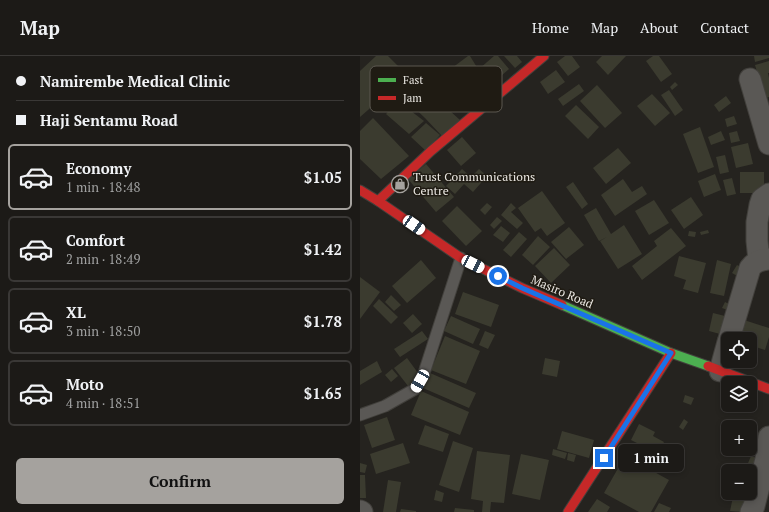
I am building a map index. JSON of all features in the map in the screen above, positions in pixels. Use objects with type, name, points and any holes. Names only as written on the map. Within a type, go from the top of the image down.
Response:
[{"type":"main road","points":[[502,91],[544,56]]},
{"type":"main road","points":[[378,201],[431,151],[477,112]]},
{"type":"main road","name":"Masiro Road","points":[[360,190],[461,258],[522,288],[671,353],[769,389]]},
{"type":"main road","points":[[568,512],[671,353]]},
{"type":"street","points":[[750,79],[769,144]]},
{"type":"street","points":[[731,332],[748,272],[752,265],[764,259],[757,241],[757,222],[762,199],[769,194]]},
{"type":"street","points":[[751,512],[754,506],[766,459],[769,438]]},
{"type":"lane","points":[[360,415],[385,406],[415,390],[424,373],[461,258]]},
{"type":"building","points":[[376,56],[388,56],[398,66],[370,66],[370,108],[360,117],[360,71]]},
{"type":"building","points":[[470,56],[476,66],[455,66]]},
{"type":"building","points":[[494,56],[498,56],[509,69],[502,75],[502,66],[482,66]]},
{"type":"building","points":[[504,56],[517,56],[522,62],[515,68]]},
{"type":"building","points":[[565,56],[572,56],[580,67],[568,76],[557,62]]},
{"type":"building","points":[[602,56],[626,56],[608,75],[596,62]]},
{"type":"building","points":[[653,56],[659,56],[672,74],[661,82],[646,61]]},
{"type":"building","points":[[754,56],[769,56],[769,58],[755,62]]},
{"type":"building","points":[[769,61],[769,97],[765,98],[755,65]]},
{"type":"building","points":[[556,70],[565,82],[548,94],[540,82]]},
{"type":"building","points":[[675,82],[678,85],[672,90],[670,87]]},
{"type":"building","points":[[579,84],[584,91],[563,106],[558,99]]},
{"type":"building","points":[[597,85],[622,113],[605,128],[580,101]]},
{"type":"building","points":[[669,90],[683,110],[675,116],[661,95]]},
{"type":"building","points":[[652,94],[670,113],[655,126],[637,106]]},
{"type":"building","points":[[726,96],[731,103],[719,112],[714,105]]},
{"type":"building","points":[[576,105],[599,127],[588,139],[565,116]]},
{"type":"building","points":[[388,112],[412,112],[424,121],[409,134],[386,114]]},
{"type":"building","points":[[419,112],[451,112],[460,120],[442,136]]},
{"type":"building","points":[[734,116],[737,124],[727,127],[725,119]]},
{"type":"building","points":[[373,118],[409,156],[381,179],[360,159],[360,131]]},
{"type":"building","points":[[426,123],[440,135],[426,151],[411,137]]},
{"type":"building","points":[[700,127],[714,167],[698,173],[683,134]]},
{"type":"building","points":[[721,131],[725,140],[711,145],[708,137]]},
{"type":"building","points":[[737,131],[740,141],[731,143],[729,133]]},
{"type":"building","points":[[462,137],[476,153],[461,166],[447,150]]},
{"type":"building","points":[[748,143],[753,164],[736,168],[731,147]]},
{"type":"building","points":[[618,148],[631,163],[606,184],[593,168]]},
{"type":"building","points":[[725,155],[729,172],[720,174],[716,157]]},
{"type":"building","points":[[426,164],[454,197],[436,212],[408,179]]},
{"type":"building","points":[[462,169],[471,177],[479,169],[487,176],[473,192],[464,184],[455,194],[446,186]]},
{"type":"building","points":[[740,172],[764,172],[764,193],[740,193]]},
{"type":"building","points":[[715,174],[721,190],[704,197],[698,181]]},
{"type":"building","points":[[732,178],[736,194],[727,196],[723,180]]},
{"type":"building","points":[[623,179],[632,192],[642,186],[647,194],[615,216],[601,195]]},
{"type":"building","points":[[573,182],[588,204],[582,209],[566,187]]},
{"type":"building","points":[[542,191],[565,223],[547,236],[541,228],[535,232],[518,208]]},
{"type":"building","points":[[691,197],[703,215],[684,229],[671,210]]},
{"type":"building","points":[[654,200],[669,223],[649,235],[635,211]]},
{"type":"building","points":[[487,203],[492,207],[485,215],[480,210]]},
{"type":"building","points":[[511,203],[516,208],[511,212],[523,223],[517,229],[501,215]]},
{"type":"building","points":[[457,206],[482,231],[466,246],[442,221]]},
{"type":"building","points":[[596,208],[611,234],[624,225],[642,254],[618,269],[600,241],[607,237],[599,241],[584,215]]},
{"type":"building","points":[[497,217],[502,221],[494,229],[490,225]]},
{"type":"building","points":[[501,226],[510,233],[503,242],[493,235]]},
{"type":"building","points":[[569,227],[584,245],[566,259],[551,242]]},
{"type":"building","points":[[671,228],[686,246],[642,280],[632,266],[657,246],[654,241]]},
{"type":"building","points":[[708,230],[709,233],[701,235],[700,232]]},
{"type":"building","points":[[689,231],[696,232],[695,237],[688,236]]},
{"type":"building","points":[[519,232],[527,239],[511,257],[503,250]]},
{"type":"building","points":[[538,236],[550,247],[533,265],[522,255]]},
{"type":"building","points":[[554,248],[570,265],[551,283],[535,266]]},
{"type":"building","points":[[679,256],[706,263],[698,293],[683,289],[686,280],[674,276]]},
{"type":"building","points":[[421,260],[436,278],[407,303],[392,286]]},
{"type":"building","points":[[717,260],[731,264],[724,296],[710,293]]},
{"type":"building","points":[[737,265],[744,269],[739,277],[732,273]]},
{"type":"building","points":[[360,277],[380,292],[360,319]]},
{"type":"building","points":[[463,292],[499,305],[491,327],[455,314]]},
{"type":"building","points":[[391,295],[401,305],[394,311],[385,302]]},
{"type":"building","points":[[379,299],[398,317],[391,324],[373,306]]},
{"type":"building","points":[[725,302],[733,306],[730,311],[722,308]]},
{"type":"building","points":[[713,313],[725,316],[720,334],[709,331]]},
{"type":"building","points":[[413,314],[422,324],[412,333],[403,323]]},
{"type":"building","points":[[451,316],[480,329],[473,344],[444,331]]},
{"type":"building","points":[[744,320],[769,328],[769,337],[765,350],[757,347],[757,332],[740,332]]},
{"type":"building","points":[[422,331],[428,339],[400,357],[394,349]]},
{"type":"building","points":[[485,331],[495,335],[488,349],[479,345]]},
{"type":"building","points":[[445,336],[480,351],[466,384],[431,370]]},
{"type":"building","points":[[407,358],[421,377],[408,386],[394,368]]},
{"type":"building","points":[[545,358],[560,361],[557,377],[542,374]]},
{"type":"building","points":[[377,361],[382,372],[360,385],[360,371]]},
{"type":"building","points":[[392,369],[398,376],[391,382],[385,375]]},
{"type":"building","points":[[430,373],[476,393],[469,408],[423,388]]},
{"type":"building","points":[[421,391],[469,412],[460,435],[411,415]]},
{"type":"building","points":[[685,395],[694,398],[691,405],[683,402]]},
{"type":"building","points":[[387,417],[395,440],[372,448],[364,425]]},
{"type":"building","points":[[684,419],[688,422],[683,430],[679,427]]},
{"type":"building","points":[[639,424],[655,432],[653,436],[664,442],[659,452],[631,440]]},
{"type":"building","points":[[425,425],[449,434],[443,452],[418,444]]},
{"type":"building","points":[[562,431],[594,440],[589,458],[557,449]]},
{"type":"building","points":[[453,441],[473,448],[459,492],[439,485]]},
{"type":"building","points":[[403,443],[410,463],[376,474],[370,454]]},
{"type":"building","points":[[624,445],[633,447],[630,455],[622,452]]},
{"type":"building","points":[[553,449],[567,453],[565,459],[552,455]]},
{"type":"building","points":[[477,451],[510,455],[504,503],[491,502],[490,512],[482,512],[483,501],[471,499]]},
{"type":"building","points":[[642,451],[650,455],[645,464],[637,460]]},
{"type":"building","points":[[568,453],[576,455],[574,462],[567,460]]},
{"type":"building","points":[[521,454],[549,460],[540,500],[512,494]]},
{"type":"building","points":[[625,456],[669,480],[651,512],[639,512],[604,493]]},
{"type":"building","points":[[751,456],[759,459],[756,464],[748,464]]},
{"type":"building","points":[[360,463],[367,465],[365,473],[360,472]]},
{"type":"building","points":[[360,475],[365,475],[366,498],[360,498]]},
{"type":"building","points":[[388,480],[401,482],[396,512],[383,512]]},
{"type":"building","points":[[436,490],[444,493],[442,502],[434,500]]},
{"type":"building","points":[[597,499],[610,507],[607,512],[588,512]]},
{"type":"building","points":[[732,500],[746,500],[743,512],[730,511]]},
{"type":"building","points":[[659,503],[671,508],[669,512],[654,512]]},
{"type":"building","points":[[455,508],[474,510],[474,512],[454,512]]},
{"type":"building","points":[[401,509],[416,511],[416,512],[400,512]]},
{"type":"traffic: fast","points":[[562,305],[671,353],[708,366]]},
{"type":"traffic: jam","points":[[502,91],[544,56]]},
{"type":"traffic: jam","points":[[378,201],[431,151],[477,112]]},
{"type":"traffic: jam","points":[[360,190],[461,258],[522,288],[562,305]]},
{"type":"traffic: jam","points":[[568,512],[671,353]]},
{"type":"traffic: jam","points":[[708,366],[769,389]]},
{"type":"place","name":"Trust Communications Centre","points":[[400,184]]},
{"type":"route","points":[[498,276],[522,288],[671,353],[604,458]]}]
